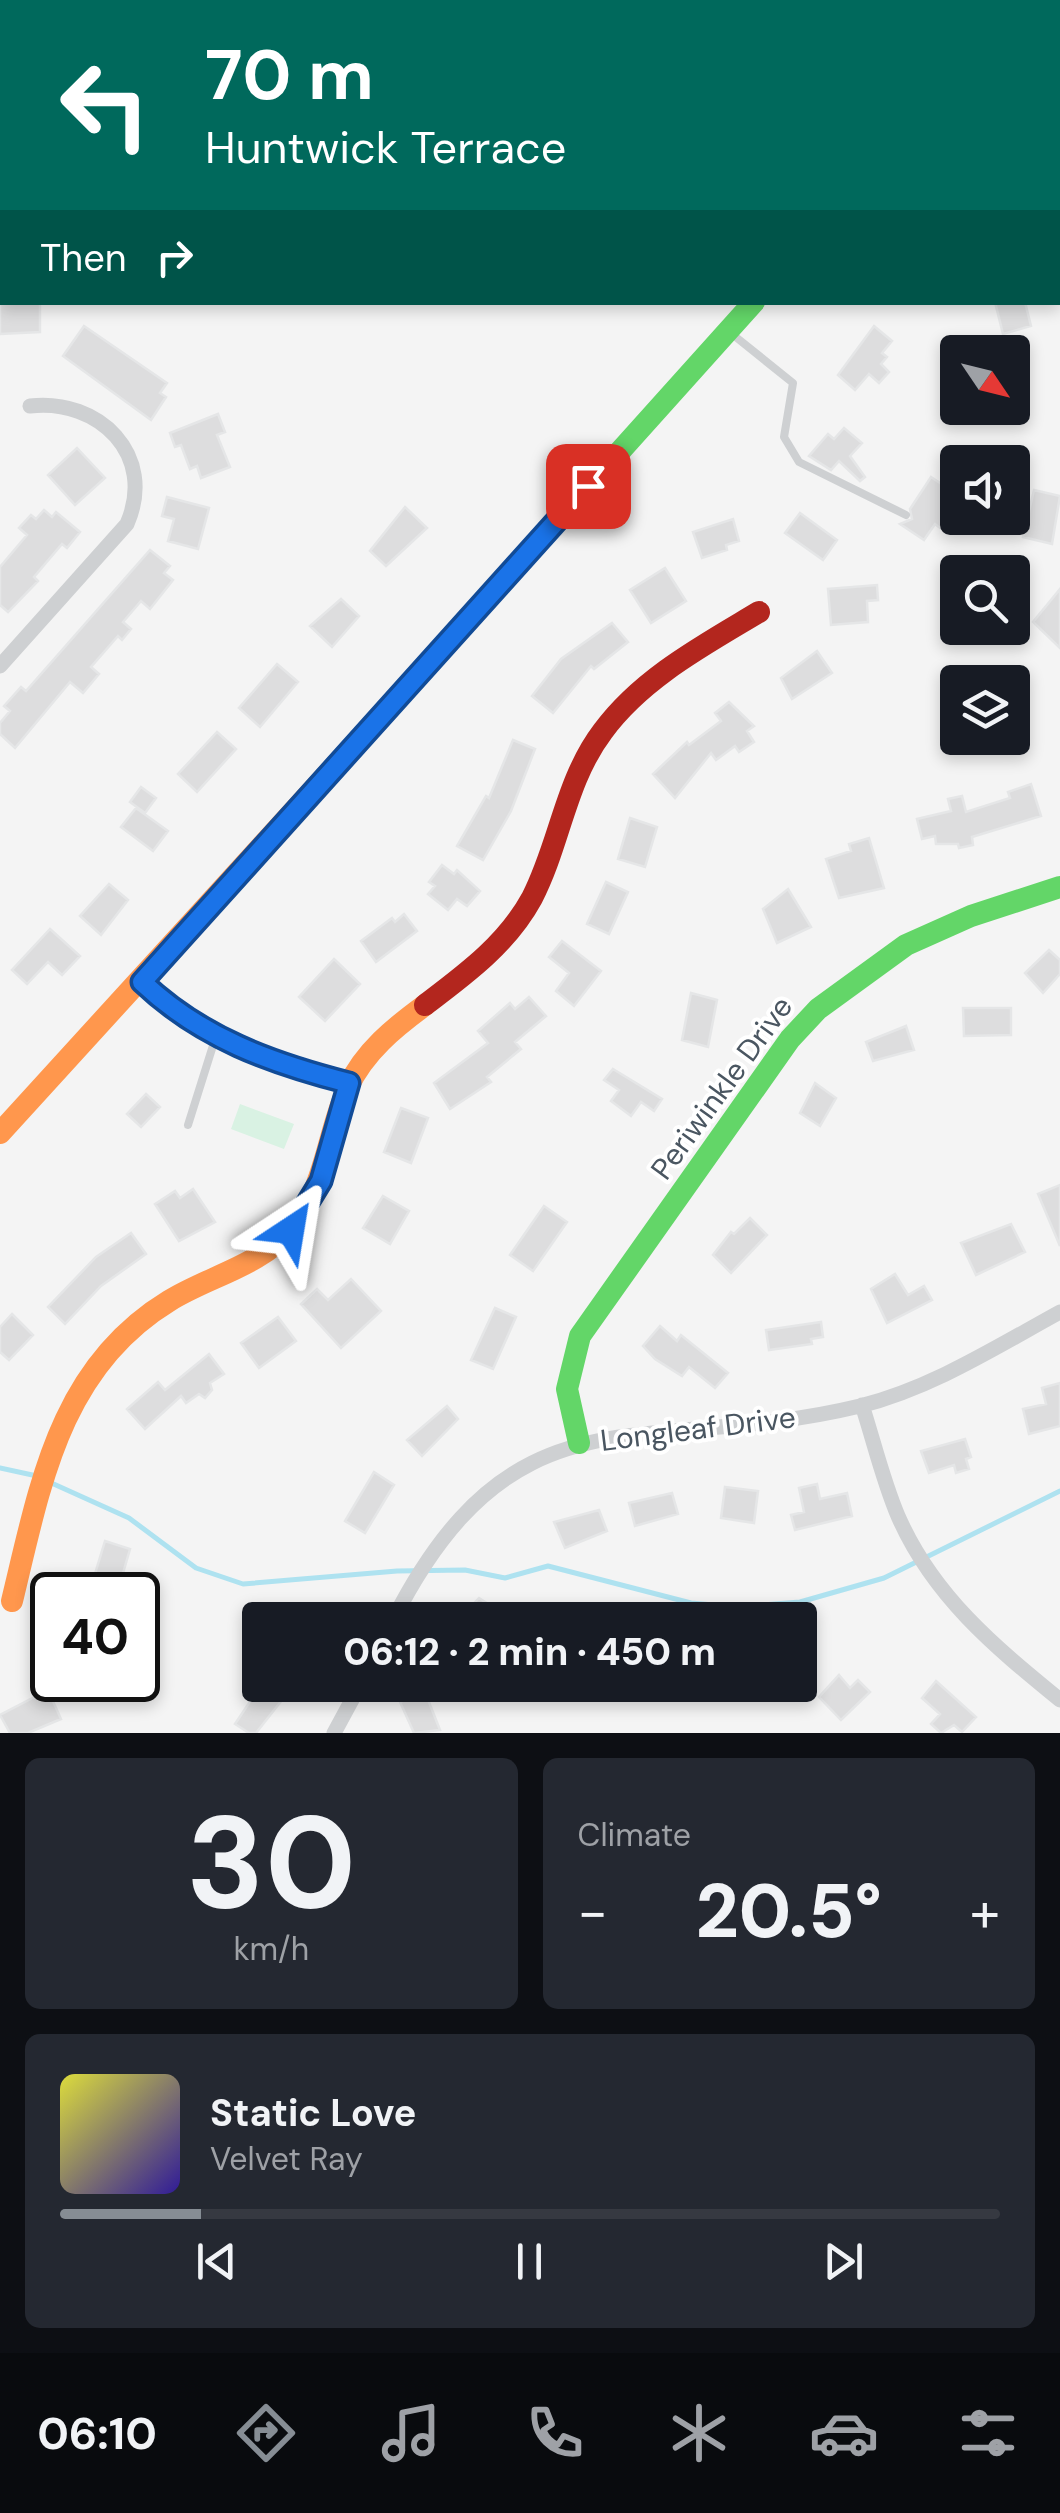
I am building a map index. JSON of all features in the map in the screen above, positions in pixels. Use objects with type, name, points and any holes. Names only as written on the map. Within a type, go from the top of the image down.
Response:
[{"type":"street","points":[[0,1133],[142,982],[751,305]]},
{"type":"street","points":[[0,666],[128,524],[137,502],[133,463],[120,440],[92,416],[56,403],[30,406]]},
{"type":"street","points":[[12,1600],[52,1446],[82,1384],[110,1347],[148,1314],[253,1260],[291,1230],[321,1181],[349,1083],[377,1046],[474,970],[516,923],[545,872],[582,764],[616,711],[657,675],[760,612]]},
{"type":"street","name":"Periwinkle Drive","points":[[579,1444],[567,1389],[580,1336],[809,1018],[852,978],[921,934],[1044,888],[1060,888]]},
{"type":"street","points":[[142,982],[174,1011],[216,1036],[260,1057],[349,1083]]},
{"type":"street","name":"Longleaf Drive","points":[[403,1602],[436,1545],[473,1502],[505,1477],[579,1444],[621,1435],[799,1418],[862,1405],[942,1376],[1060,1312]]},
{"type":"street","points":[[862,1405],[898,1514],[938,1585],[988,1641],[1060,1700]]},
{"type":"street","points":[[334,1733],[351,1702]]},
{"type":"lane","points":[[728,332],[793,383],[784,437],[799,462],[906,515]]},
{"type":"lane","points":[[188,1126],[216,1036]]},
{"type":"green space","points":[[240,1104],[294,1124],[284,1149],[231,1129]]},
{"type":"building","points":[[0,305],[40,305],[40,332],[0,334]]},
{"type":"building","points":[[996,305],[1026,305],[1031,326],[1003,334]]},
{"type":"building","points":[[84,326],[167,383],[160,393],[166,397],[151,420],[63,356]]},
{"type":"building","points":[[874,326],[892,341],[882,353],[887,357],[881,364],[889,372],[879,383],[869,374],[855,390],[838,375]]},
{"type":"building","points":[[218,414],[225,432],[217,435],[230,467],[201,478],[197,466],[190,469],[181,445],[175,447],[170,433]]},
{"type":"building","points":[[844,428],[862,443],[850,456],[865,477],[860,481],[839,461],[831,470],[809,456],[828,434],[834,439]]},
{"type":"building","points":[[77,448],[105,478],[75,505],[48,475]]},
{"type":"building","points":[[931,477],[940,483],[940,528],[935,524],[924,540],[900,524],[912,519],[910,509]]},
{"type":"building","points":[[1034,490],[1060,496],[1052,544],[1023,537],[1030,535]]},
{"type":"building","points":[[167,497],[209,508],[198,549],[168,541],[174,519],[162,516]]},
{"type":"building","points":[[405,507],[427,528],[386,566],[370,551]]},
{"type":"building","points":[[44,510],[52,517],[56,512],[80,532],[67,548],[62,544],[34,577],[38,581],[8,612],[0,605],[0,567],[27,535],[19,528],[31,515],[36,519]]},
{"type":"building","points":[[800,513],[837,540],[823,560],[785,533]]},
{"type":"building","points":[[733,519],[739,541],[726,545],[727,550],[702,558],[693,532]]},
{"type":"building","points":[[150,550],[170,566],[164,573],[173,580],[150,609],[141,601],[123,622],[131,629],[122,640],[118,636],[91,667],[99,674],[83,693],[70,682],[15,748],[0,734],[0,723],[10,711],[4,706],[21,687],[26,691]]},
{"type":"building","points":[[665,568],[686,601],[651,623],[630,590]]},
{"type":"building","points":[[877,585],[878,600],[867,601],[868,622],[831,625],[828,589]]},
{"type":"building","points":[[1060,589],[1060,648],[1033,622]]},
{"type":"building","points":[[341,599],[359,616],[332,647],[310,626]]},
{"type":"building","points":[[612,623],[628,642],[594,669],[591,666],[553,713],[532,696],[561,659]]},
{"type":"building","points":[[817,651],[832,673],[792,699],[781,678]]},
{"type":"building","points":[[277,664],[298,682],[260,727],[239,708]]},
{"type":"building","points":[[729,702],[754,726],[747,731],[754,742],[739,752],[735,746],[716,760],[711,753],[675,798],[653,774],[687,742],[689,745],[721,721],[715,713]]},
{"type":"building","points":[[217,732],[236,749],[197,792],[178,774]]},
{"type":"building","points":[[513,740],[535,749],[511,811],[483,860],[457,846],[486,796],[489,798]]},
{"type":"building","points":[[1031,784],[1041,816],[972,837],[973,845],[959,848],[958,844],[936,844],[935,836],[922,839],[917,819],[951,811],[948,799],[962,796],[966,812],[1010,798],[1008,792]]},
{"type":"building","points":[[141,787],[156,798],[145,813],[130,802]]},
{"type":"building","points":[[136,808],[168,831],[153,851],[121,827]]},
{"type":"building","points":[[630,818],[657,827],[645,867],[618,859]]},
{"type":"building","points":[[869,838],[884,888],[839,898],[826,859],[851,851],[849,844]]},
{"type":"building","points":[[442,865],[454,874],[457,870],[480,891],[467,906],[457,899],[448,910],[428,894],[435,886],[429,882]]},
{"type":"building","points":[[606,882],[628,892],[609,934],[587,924]]},
{"type":"building","points":[[109,884],[128,900],[101,935],[80,916]]},
{"type":"building","points":[[788,889],[811,927],[777,943],[763,909]]},
{"type":"building","points":[[404,914],[417,931],[376,962],[361,941]]},
{"type":"building","points":[[50,929],[80,956],[62,975],[48,962],[27,984],[12,970]]},
{"type":"building","points":[[562,941],[601,971],[574,1006],[556,991],[569,973],[549,957]]},
{"type":"building","points":[[1049,950],[1060,960],[1060,974],[1043,993],[1025,973]]},
{"type":"building","points":[[334,959],[360,984],[325,1021],[299,997]]},
{"type":"building","points":[[691,993],[717,1000],[708,1047],[682,1040]]},
{"type":"building","points":[[529,997],[546,1016],[515,1042],[521,1049],[487,1077],[491,1082],[450,1109],[434,1083],[488,1043],[478,1031],[510,1003],[515,1009]]},
{"type":"building","points":[[963,1008],[1011,1008],[1011,1035],[964,1036]]},
{"type":"building","points":[[906,1026],[914,1050],[873,1061],[866,1042]]},
{"type":"building","points":[[613,1069],[662,1099],[654,1111],[641,1102],[631,1116],[611,1101],[619,1090],[604,1080]]},
{"type":"building","points":[[815,1083],[836,1098],[820,1126],[800,1113]]},
{"type":"building","points":[[146,1094],[160,1107],[141,1127],[127,1114]]},
{"type":"building","points":[[401,1108],[428,1118],[411,1163],[384,1152]]},
{"type":"building","points":[[1060,1185],[1060,1246],[1038,1194]]},
{"type":"building","points":[[193,1189],[215,1222],[179,1241],[155,1204],[175,1191],[180,1198]]},
{"type":"building","points":[[383,1196],[409,1211],[390,1244],[363,1228]]},
{"type":"building","points":[[544,1206],[567,1222],[533,1271],[510,1255]]},
{"type":"building","points":[[750,1218],[767,1235],[731,1273],[713,1255],[731,1232],[734,1234]]},
{"type":"building","points":[[1011,1224],[1025,1252],[976,1275],[961,1243]]},
{"type":"building","points":[[131,1233],[146,1254],[101,1286],[65,1324],[48,1307],[96,1257]]},
{"type":"building","points":[[895,1274],[908,1295],[924,1286],[932,1300],[887,1323],[871,1289]]},
{"type":"building","points":[[351,1279],[381,1311],[341,1348],[301,1304],[317,1289],[328,1300]]},
{"type":"building","points":[[495,1308],[516,1317],[493,1369],[471,1360]]},
{"type":"building","points":[[12,1314],[33,1335],[9,1360],[0,1352],[0,1327]]},
{"type":"building","points":[[278,1317],[296,1341],[259,1368],[241,1343]]},
{"type":"building","points":[[821,1322],[823,1337],[811,1339],[812,1344],[769,1350],[766,1330]]},
{"type":"building","points":[[660,1326],[677,1341],[681,1335],[728,1373],[715,1388],[689,1367],[682,1376],[643,1346]]},
{"type":"building","points":[[209,1354],[224,1374],[210,1383],[212,1390],[205,1398],[199,1394],[186,1403],[181,1396],[145,1429],[127,1409],[158,1382],[165,1390]]},
{"type":"building","points":[[1060,1383],[1060,1426],[1029,1434],[1023,1409],[1046,1404],[1042,1388]]},
{"type":"building","points":[[447,1406],[458,1419],[422,1456],[407,1440]]},
{"type":"building","points":[[965,1439],[971,1457],[966,1459],[969,1469],[956,1473],[954,1465],[929,1473],[921,1451]]},
{"type":"building","points":[[374,1472],[394,1485],[365,1533],[345,1521]]},
{"type":"building","points":[[817,1484],[820,1499],[847,1493],[852,1516],[795,1530],[791,1515],[804,1512],[799,1488]]},
{"type":"building","points":[[725,1487],[758,1491],[754,1523],[721,1518]]},
{"type":"building","points":[[672,1493],[678,1514],[635,1526],[629,1503]]},
{"type":"building","points":[[599,1510],[607,1531],[565,1548],[554,1522]]},
{"type":"building","points":[[105,1541],[130,1549],[123,1572],[96,1572]]},
{"type":"building","points":[[839,1675],[850,1688],[858,1680],[870,1692],[841,1720],[819,1697]]},
{"type":"building","points":[[936,1681],[976,1717],[962,1732],[954,1725],[941,1733],[931,1724],[940,1714],[922,1698]]},
{"type":"building","points":[[30,1699],[53,1702],[61,1719],[28,1733],[10,1733],[0,1715]]},
{"type":"building","points":[[250,1702],[280,1702],[256,1733],[235,1724]]},
{"type":"building","points":[[400,1702],[429,1702],[440,1730],[414,1733]]},
{"type":"waterway","points":[[0,1468],[37,1476]]},
{"type":"waterway","points":[[47,1481],[129,1518],[196,1568],[243,1584],[397,1571],[465,1570],[505,1578],[548,1566],[691,1603],[736,1607],[800,1602],[884,1578],[1060,1491]]},
{"type":"traffic: fast","points":[[499,586],[751,305]]},
{"type":"traffic: fast","points":[[579,1443],[567,1389],[580,1336],[790,1039],[818,1009],[906,945],[971,916],[1060,887]]},
{"type":"traffic: slow","points":[[0,1133],[499,586]]},
{"type":"traffic: slow","points":[[12,1601],[45,1473],[78,1395],[102,1360],[132,1328],[169,1301],[250,1261],[292,1228],[312,1195],[355,1074],[381,1041],[425,1005]]},
{"type":"traffic: jam","points":[[425,1005],[484,957],[522,915],[542,877],[590,750],[619,712],[675,664],[759,612]]},
{"type":"route","points":[[291,1230],[308,1208],[321,1181],[349,1083],[260,1057],[206,1032],[174,1011],[142,982],[588,486]]}]
